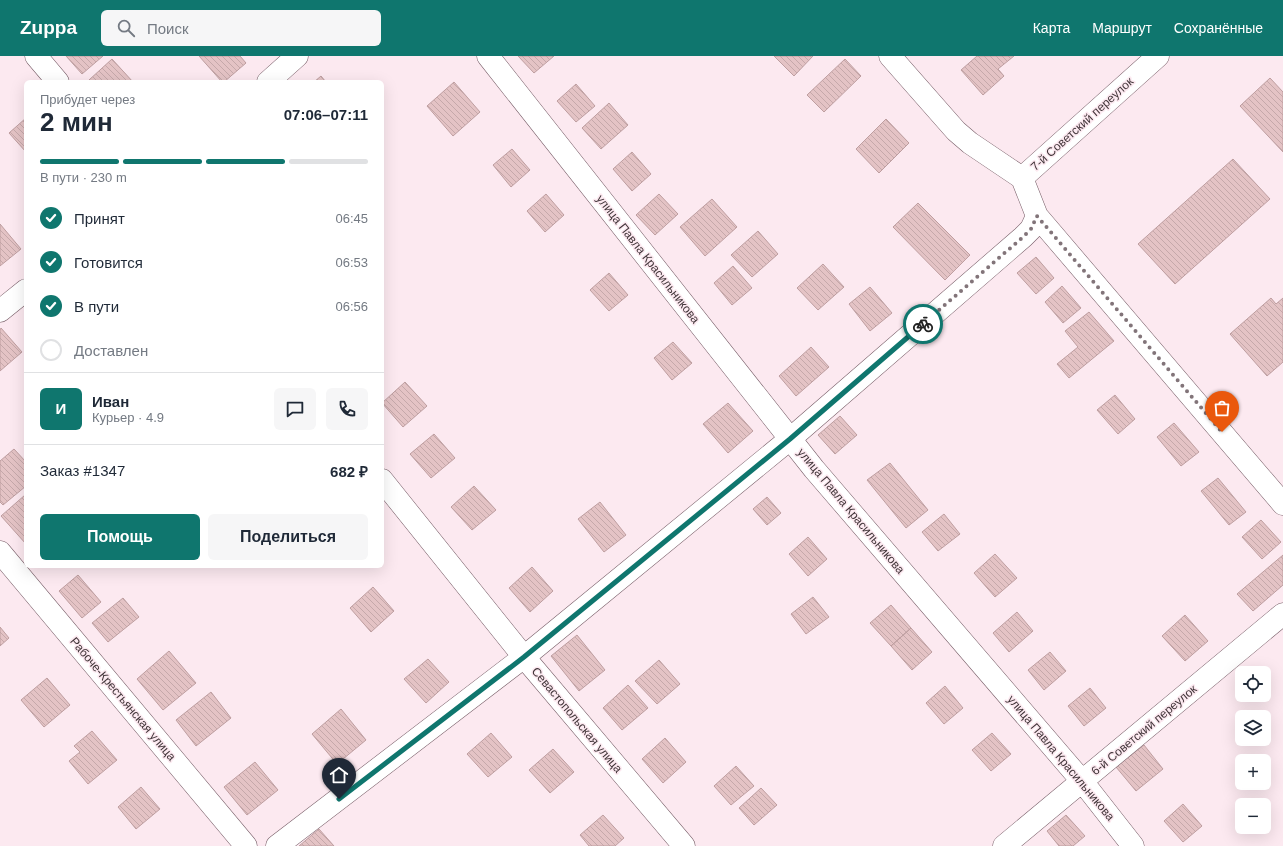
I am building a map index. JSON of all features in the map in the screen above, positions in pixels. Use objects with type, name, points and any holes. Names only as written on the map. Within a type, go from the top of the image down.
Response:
[{"type":"street","points":[[36,56],[56,80]]},
{"type":"street","points":[[270,80],[297,56]]},
{"type":"street","name":"улица Павла Красильникова","points":[[488,56],[819,475],[1082,781],[1133,846]]},
{"type":"street","points":[[890,56],[956,131],[970,143],[1022,178]]},
{"type":"street","name":"7-й Советский переулок","points":[[1037,216],[1031,197],[1022,178],[1158,56]]},
{"type":"street","points":[[277,846],[524,657],[790,439],[1023,237],[1031,229],[1037,216],[1283,504]]},
{"type":"street","points":[[0,311],[24,292]]},
{"type":"street","name":"Севастопольская улица","points":[[384,482],[524,657],[684,846]]},
{"type":"street","name":"Рабоче-Крестьянская улица","points":[[0,552],[246,846]]},
{"type":"street","name":"6-й Советский переулок","points":[[1004,846],[1283,614]]},
{"type":"building","points":[[66,56],[103,56],[82,74]]},
{"type":"building","points":[[199,56],[240,56],[246,63],[226,80],[220,80]]},
{"type":"building","points":[[518,56],[554,56],[534,73]]},
{"type":"building","points":[[774,56],[813,56],[794,76]]},
{"type":"building","points":[[977,56],[1014,56],[998,69],[1004,76],[983,95],[961,70]]},
{"type":"building","points":[[112,59],[131,80],[89,80]]},
{"type":"building","points":[[845,59],[861,76],[824,112],[807,95]]},
{"type":"building","points":[[321,76],[324,80],[316,80]]},
{"type":"building","points":[[1270,78],[1283,92],[1283,152],[1240,106]]},
{"type":"building","points":[[454,82],[480,112],[453,136],[427,106]]},
{"type":"building","points":[[576,84],[595,106],[576,122],[557,101]]},
{"type":"building","points":[[609,103],[628,125],[601,149],[582,128]]},
{"type":"building","points":[[886,119],[909,143],[879,173],[856,149]]},
{"type":"building","points":[[24,120],[24,150],[9,133]]},
{"type":"building","points":[[512,149],[530,170],[511,187],[493,165]]},
{"type":"building","points":[[632,152],[651,174],[632,191],[613,169]]},
{"type":"building","points":[[1233,159],[1270,199],[1175,284],[1138,244]]},
{"type":"building","points":[[546,194],[564,215],[545,232],[527,211]]},
{"type":"building","points":[[659,194],[678,214],[655,235],[636,215]]},
{"type":"building","points":[[712,199],[737,227],[705,256],[680,227]]},
{"type":"building","points":[[918,203],[970,255],[945,280],[893,227]]},
{"type":"building","points":[[0,224],[21,249],[0,266]]},
{"type":"building","points":[[758,231],[778,254],[752,277],[731,255]]},
{"type":"building","points":[[1036,257],[1054,278],[1036,294],[1017,273]]},
{"type":"building","points":[[823,264],[844,287],[818,310],[797,288]]},
{"type":"building","points":[[733,266],[752,288],[732,305],[714,283]]},
{"type":"building","points":[[609,273],[628,295],[609,311],[590,290]]},
{"type":"building","points":[[1062,286],[1081,308],[1063,323],[1045,302]]},
{"type":"building","points":[[870,287],[892,313],[870,331],[849,304]]},
{"type":"building","points":[[1271,298],[1276,304],[1283,298],[1283,362],[1267,376],[1230,334]]},
{"type":"building","points":[[1089,312],[1114,341],[1069,378],[1057,364],[1078,347],[1065,331]]},
{"type":"building","points":[[1,328],[22,352],[0,371],[0,330]]},
{"type":"building","points":[[673,342],[692,363],[672,380],[654,358]]},
{"type":"building","points":[[811,347],[829,367],[796,396],[779,376]]},
{"type":"building","points":[[405,382],[427,406],[403,427],[384,405],[384,401]]},
{"type":"building","points":[[1115,395],[1135,419],[1118,434],[1097,410]]},
{"type":"building","points":[[728,403],[753,431],[728,453],[703,424]]},
{"type":"building","points":[[840,416],[857,435],[835,454],[818,435]]},
{"type":"building","points":[[1174,423],[1199,452],[1181,466],[1157,437]]},
{"type":"building","points":[[434,434],[455,458],[431,478],[410,454]]},
{"type":"building","points":[[14,449],[24,460],[24,488],[3,505],[0,502],[0,461]]},
{"type":"building","points":[[890,463],[928,510],[906,528],[867,480]]},
{"type":"building","points":[[1218,478],[1246,512],[1229,525],[1201,491]]},
{"type":"building","points":[[474,486],[496,510],[472,530],[451,507]]},
{"type":"building","points":[[24,496],[24,542],[1,516]]},
{"type":"building","points":[[767,497],[781,513],[767,525],[753,509]]},
{"type":"building","points":[[600,502],[626,535],[604,552],[578,519]]},
{"type":"building","points":[[944,514],[960,534],[938,551],[922,532]]},
{"type":"building","points":[[1261,520],[1281,542],[1262,559],[1242,537]]},
{"type":"building","points":[[808,537],[827,559],[808,576],[789,554]]},
{"type":"building","points":[[995,554],[1017,578],[995,597],[974,573]]},
{"type":"building","points":[[1283,555],[1283,585],[1253,611],[1237,594]]},
{"type":"building","points":[[532,567],[553,591],[530,612],[509,588]]},
{"type":"building","points":[[78,575],[101,602],[82,618],[59,591]]},
{"type":"building","points":[[373,587],[394,611],[371,632],[350,608]]},
{"type":"building","points":[[813,597],[829,617],[806,634],[791,614]]},
{"type":"building","points":[[123,598],[139,617],[108,642],[92,623]]},
{"type":"building","points":[[891,605],[911,628],[891,646],[870,623]]},
{"type":"building","points":[[1017,612],[1033,631],[1009,652],[993,633]]},
{"type":"building","points":[[1185,615],[1208,641],[1185,661],[1162,636]]},
{"type":"building","points":[[0,627],[9,638],[0,646]]},
{"type":"building","points":[[911,628],[932,652],[912,670],[891,646]]},
{"type":"building","points":[[577,635],[605,670],[579,691],[551,656]]},
{"type":"building","points":[[169,651],[196,683],[163,710],[137,679]]},
{"type":"building","points":[[1050,652],[1066,671],[1044,690],[1028,670]]},
{"type":"building","points":[[428,659],[449,682],[426,703],[404,679]]},
{"type":"building","points":[[659,660],[680,684],[657,704],[635,681]]},
{"type":"building","points":[[47,678],[70,705],[44,727],[21,700]]},
{"type":"building","points":[[628,685],[648,708],[622,730],[603,708]]},
{"type":"building","points":[[945,686],[963,708],[944,724],[926,703]]},
{"type":"building","points":[[1090,688],[1106,708],[1084,726],[1068,706]]},
{"type":"building","points":[[211,692],[231,718],[196,746],[176,720]]},
{"type":"building","points":[[341,709],[366,740],[337,764],[312,734]]},
{"type":"building","points":[[92,731],[117,760],[88,784],[69,761],[80,752],[74,746]]},
{"type":"building","points":[[491,733],[512,757],[488,777],[467,754]]},
{"type":"building","points":[[992,733],[1011,754],[991,771],[972,750]]},
{"type":"building","points":[[665,738],[686,762],[663,783],[642,759]]},
{"type":"building","points":[[1144,745],[1163,769],[1136,791],[1116,767]]},
{"type":"building","points":[[553,749],[574,772],[550,793],[529,770]]},
{"type":"building","points":[[255,762],[278,790],[247,815],[224,787]]},
{"type":"building","points":[[736,766],[754,786],[731,805],[714,786]]},
{"type":"building","points":[[141,787],[160,809],[136,829],[118,807]]},
{"type":"building","points":[[761,788],[777,805],[754,825],[739,808]]},
{"type":"building","points":[[1183,804],[1202,826],[1183,842],[1164,821]]},
{"type":"building","points":[[603,815],[624,838],[615,846],[589,846],[580,835]]},
{"type":"building","points":[[1066,815],[1085,836],[1073,846],[1059,846],[1047,831]]},
{"type":"building","points":[[319,829],[334,846],[299,846]]},
{"type":"way so far","points":[[923,324],[1023,237],[1031,229],[1037,216],[1222,432]]},
{"type":"route","points":[[339,799],[524,657],[790,439],[923,324]]}]
